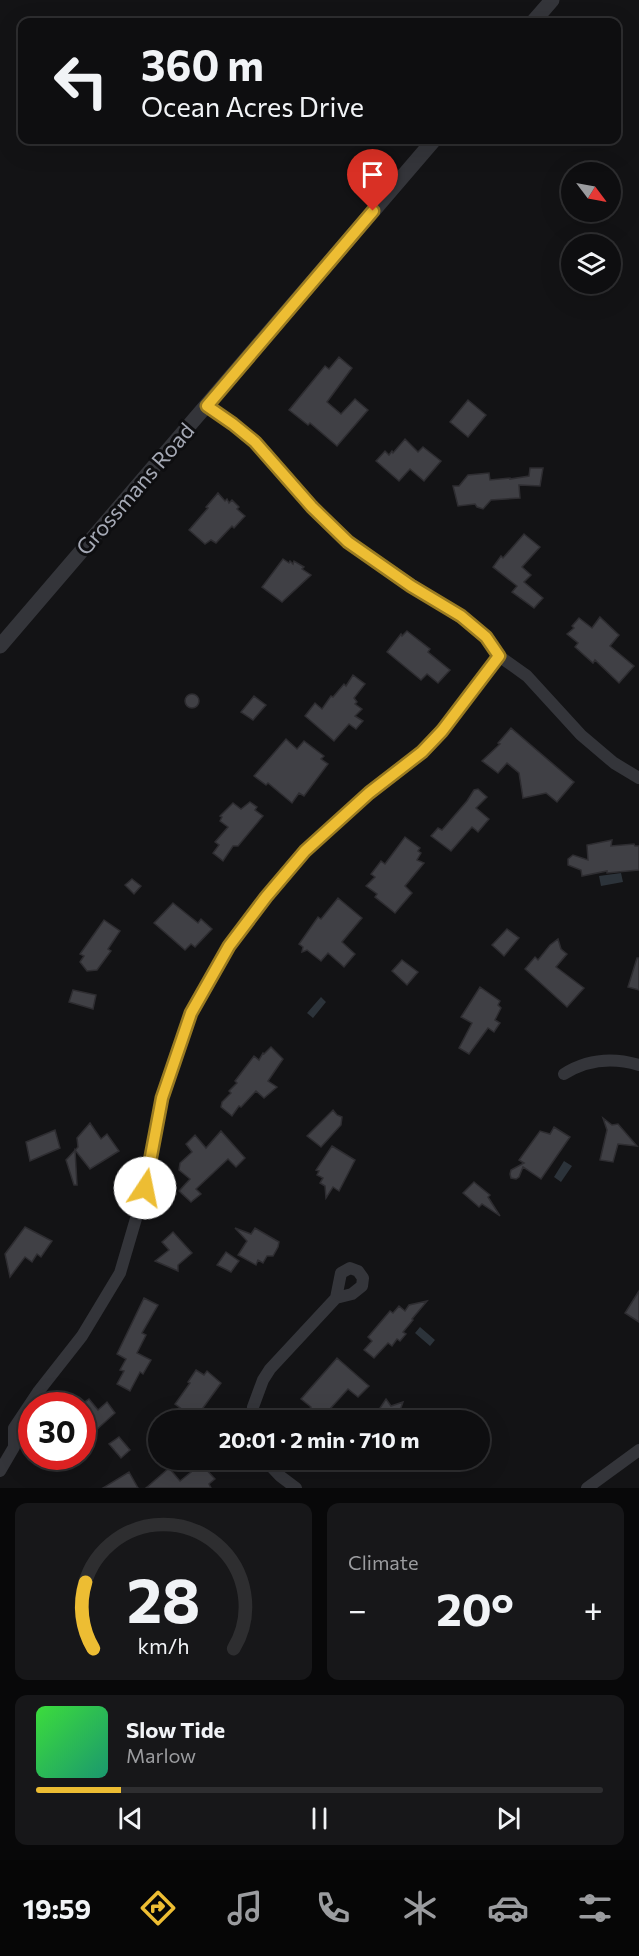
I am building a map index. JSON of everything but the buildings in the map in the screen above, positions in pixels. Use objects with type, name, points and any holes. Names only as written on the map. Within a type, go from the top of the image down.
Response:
[{"type":"street","points":[[536,18],[552,0]]},
{"type":"street","name":"Grossmans Road","points":[[0,646],[431,144]]},
{"type":"street","points":[[207,406],[255,442],[312,507],[348,542],[411,586],[461,616],[486,637],[499,656],[527,676],[588,742],[614,763],[639,778]]},
{"type":"street","points":[[0,1471],[14,1447],[14,1428],[82,1336],[120,1273],[145,1188],[163,1095],[191,1013],[229,946],[305,851],[369,793],[422,752],[442,731],[499,656]]},
{"type":"street","points":[[564,1074],[578,1065],[599,1060],[619,1060],[639,1065]]},
{"type":"street","points":[[253,1410],[258,1392],[270,1369],[336,1298]]},
{"type":"street","points":[[586,1488],[639,1450]]},
{"type":"street","points":[[274,1470],[296,1488]]},
{"type":"shaded area","points":[[621,873],[623,882],[601,886],[599,876]]},
{"type":"shaded area","points":[[321,997],[326,1002],[313,1018],[307,1013]]},
{"type":"shaded area","points":[[564,1161],[572,1166],[561,1182],[554,1177]]},
{"type":"shaded area","points":[[420,1327],[435,1340],[430,1346],[415,1333]]},
{"type":"route","points":[[145,1188],[162,1098],[191,1013],[229,946],[305,851],[369,793],[422,752],[442,731],[499,656],[476,627],[411,586],[348,542],[312,507],[255,442],[207,406],[373,211]]}]
